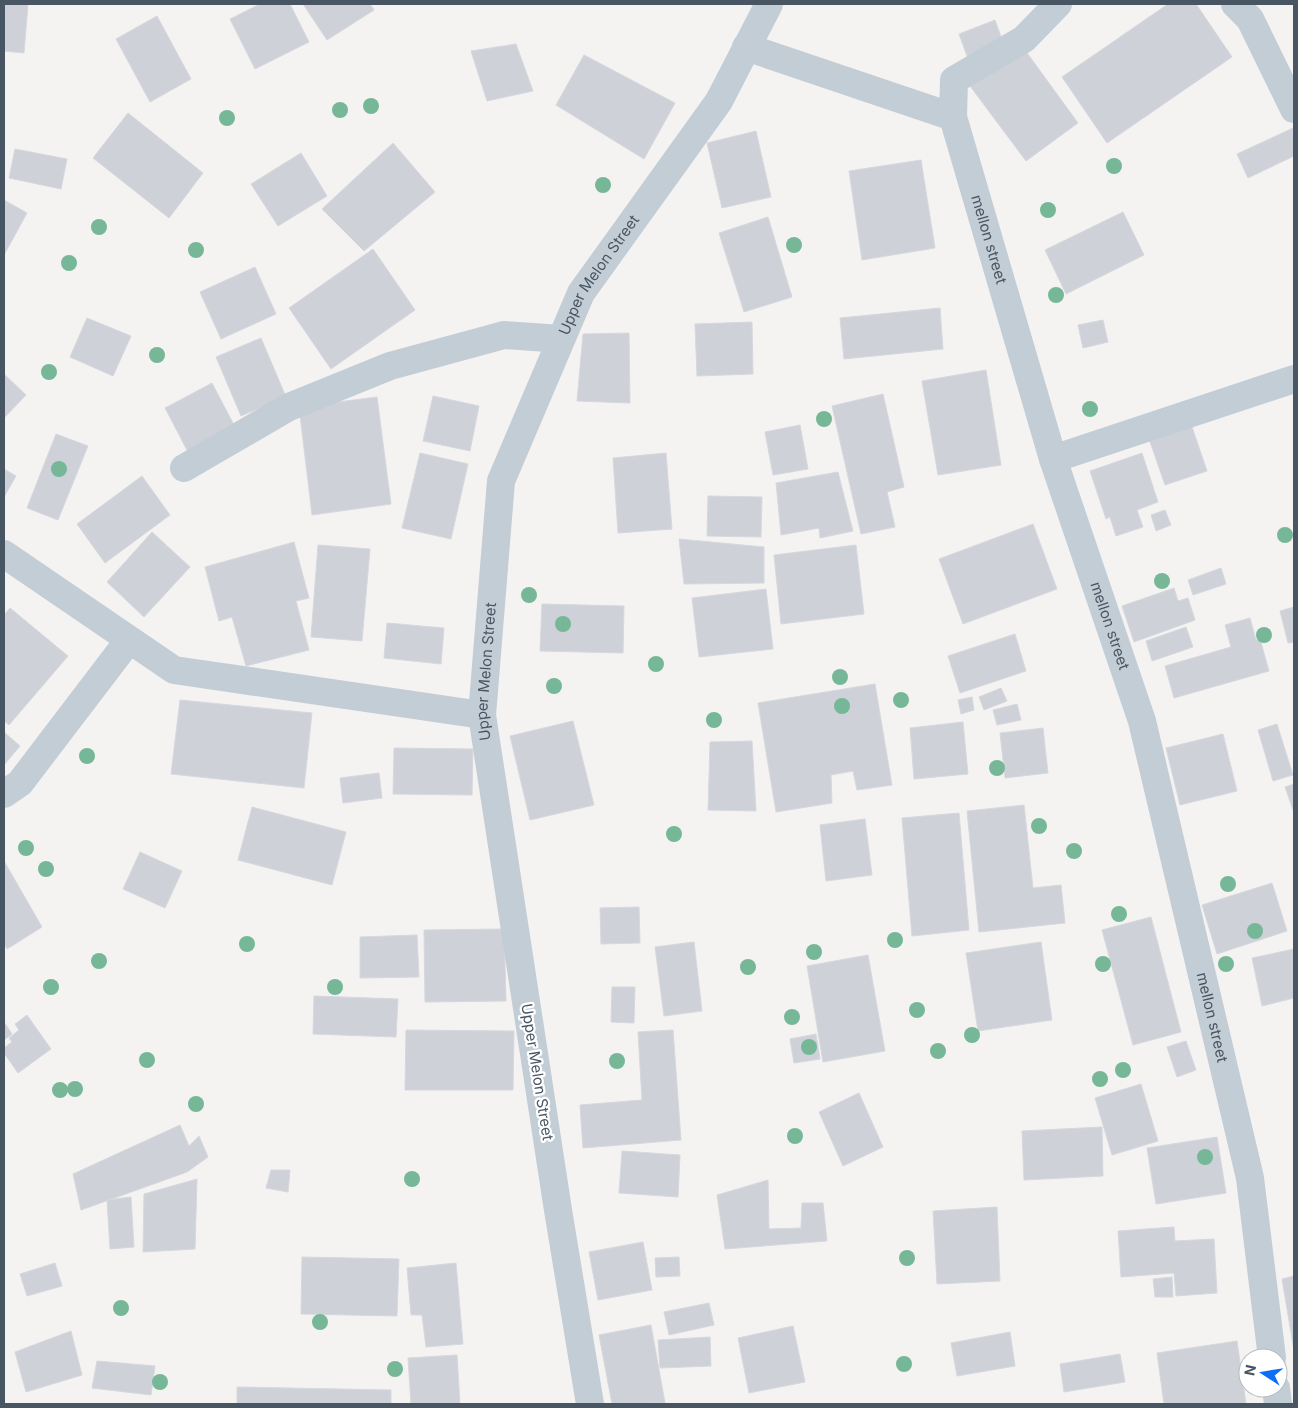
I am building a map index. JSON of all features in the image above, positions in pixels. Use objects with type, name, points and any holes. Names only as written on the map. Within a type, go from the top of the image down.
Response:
[{"type":"street","name":"Upper Melon Street","points":[[590,1404],[482,715],[501,481],[581,293],[719,101],[769,4]]},
{"type":"street","name":"mellon street","points":[[1058,4],[1024,38],[954,80],[953,117],[1053,459],[1142,720],[1250,1178],[1271,1348]]},
{"type":"street","points":[[1235,4],[1250,19],[1294,109]]},
{"type":"street","points":[[746,47],[953,117]]},
{"type":"street","points":[[184,468],[289,408],[390,366],[504,335],[561,340]]},
{"type":"street","points":[[1053,459],[1294,379]]},
{"type":"street","points":[[4,554],[174,670],[482,715]]},
{"type":"street","points":[[4,794],[20,783],[129,640]]},
{"type":"building","points":[[4,4],[28,4],[24,53],[4,51]]},
{"type":"building","points":[[260,4],[290,4],[309,42],[255,69],[230,19]]},
{"type":"building","points":[[303,4],[370,4],[374,10],[327,40]]},
{"type":"building","points":[[1168,4],[1196,4],[1232,57],[1107,143],[1062,77]]},
{"type":"building","points":[[157,16],[191,79],[150,102],[116,39]]},
{"type":"building","points":[[995,20],[1003,42],[967,56],[959,34]]},
{"type":"building","points":[[516,44],[533,91],[487,101],[471,51]]},
{"type":"building","points":[[1022,46],[1078,123],[1026,161],[970,86]]},
{"type":"building","points":[[584,55],[675,103],[644,159],[556,105]]},
{"type":"building","points":[[128,113],[203,173],[169,218],[93,158]]},
{"type":"building","points":[[1293,128],[1294,156],[1248,178],[1237,154]]},
{"type":"building","points":[[756,131],[771,197],[722,208],[707,143]]},
{"type":"building","points":[[393,143],[435,192],[364,251],[322,209]]},
{"type":"building","points":[[15,149],[67,159],[61,189],[9,178]]},
{"type":"building","points":[[301,153],[327,196],[278,226],[251,184]]},
{"type":"building","points":[[921,160],[935,248],[862,260],[849,171]]},
{"type":"building","points":[[4,200],[27,213],[4,255]]},
{"type":"building","points":[[1123,212],[1144,255],[1066,294],[1045,250]]},
{"type":"building","points":[[768,217],[792,297],[744,312],[719,233]]},
{"type":"building","points":[[373,249],[415,310],[331,369],[289,308]]},
{"type":"building","points":[[255,267],[276,314],[221,339],[200,292]]},
{"type":"building","points":[[940,308],[943,349],[844,359],[840,318]]},
{"type":"building","points":[[87,318],[131,336],[113,376],[70,357]]},
{"type":"building","points":[[1103,320],[1108,342],[1083,348],[1078,325]]},
{"type":"building","points":[[752,322],[753,374],[697,376],[695,324]]},
{"type":"building","points":[[629,333],[630,403],[577,401],[583,334]]},
{"type":"building","points":[[261,338],[286,397],[241,416],[216,357]]},
{"type":"building","points":[[986,370],[1001,465],[938,475],[922,381]]},
{"type":"building","points":[[4,374],[26,395],[4,418]]},
{"type":"building","points":[[212,383],[235,427],[188,452],[165,408]]},
{"type":"building","points":[[883,394],[904,487],[887,492],[895,527],[861,534],[832,406]]},
{"type":"building","points":[[433,396],[479,406],[470,451],[423,441]]},
{"type":"building","points":[[377,397],[391,504],[312,515],[299,407]]},
{"type":"building","points":[[1190,421],[1207,471],[1165,485],[1148,436]]},
{"type":"building","points":[[800,425],[808,469],[773,475],[765,432]]},
{"type":"building","points":[[56,434],[88,446],[58,520],[27,508]]},
{"type":"building","points":[[420,453],[468,464],[451,539],[402,528]]},
{"type":"building","points":[[666,453],[672,529],[618,533],[613,458]]},
{"type":"building","points":[[1142,453],[1158,502],[1137,510],[1143,527],[1116,536],[1110,517],[1106,519],[1090,471]]},
{"type":"building","points":[[4,469],[16,476],[4,497]]},
{"type":"building","points":[[838,472],[853,531],[820,538],[819,528],[781,535],[776,483]]},
{"type":"building","points":[[142,476],[170,515],[105,563],[77,524]]},
{"type":"building","points":[[708,496],[762,497],[761,537],[707,536]]},
{"type":"building","points":[[1165,510],[1171,525],[1156,531],[1151,515]]},
{"type":"building","points":[[1033,524],[1057,589],[963,624],[939,559]]},
{"type":"building","points":[[152,532],[190,567],[144,617],[107,582]]},
{"type":"building","points":[[679,539],[764,547],[764,583],[684,584]]},
{"type":"building","points":[[294,542],[309,598],[296,601],[309,650],[246,666],[232,617],[219,621],[205,567]]},
{"type":"building","points":[[318,545],[370,549],[362,641],[311,637]]},
{"type":"building","points":[[856,545],[864,614],[781,624],[774,555]]},
{"type":"building","points":[[1221,568],[1226,584],[1193,595],[1188,580]]},
{"type":"building","points":[[1174,588],[1178,601],[1188,598],[1195,620],[1134,642],[1122,606]]},
{"type":"building","points":[[766,589],[773,649],[699,657],[692,598]]},
{"type":"building","points":[[542,604],[624,606],[623,653],[540,651]]},
{"type":"building","points":[[1294,607],[1294,642],[1288,643],[1280,611]]},
{"type":"building","points":[[10,608],[68,656],[9,725],[4,721],[4,615]]},
{"type":"building","points":[[1250,618],[1256,640],[1260,639],[1269,671],[1174,698],[1165,666],[1231,647],[1225,625]]},
{"type":"building","points":[[387,623],[444,628],[441,664],[384,658]]},
{"type":"building","points":[[1186,627],[1193,647],[1152,661],[1146,641]]},
{"type":"building","points":[[1015,634],[1026,671],[960,693],[948,656]]},
{"type":"building","points":[[875,684],[892,785],[857,790],[853,771],[831,775],[832,803],[776,812],[758,703]]},
{"type":"building","points":[[1001,688],[1007,701],[984,710],[979,697]]},
{"type":"building","points":[[972,697],[974,710],[961,714],[958,700]]},
{"type":"building","points":[[180,700],[312,713],[304,788],[171,774]]},
{"type":"building","points":[[1017,704],[1021,720],[997,725],[993,710]]},
{"type":"building","points":[[573,721],[594,805],[530,820],[510,736]]},
{"type":"building","points":[[963,722],[968,774],[914,779],[910,728]]},
{"type":"building","points":[[1277,724],[1293,775],[1273,781],[1258,730]]},
{"type":"building","points":[[1043,728],[1048,773],[1005,778],[1000,733]]},
{"type":"building","points":[[4,732],[20,746],[4,765]]},
{"type":"building","points":[[1223,734],[1237,791],[1180,805],[1166,748]]},
{"type":"building","points":[[752,741],[756,811],[708,810],[710,742]]},
{"type":"building","points":[[394,748],[473,749],[472,795],[393,794]]},
{"type":"building","points":[[379,773],[382,798],[343,803],[340,778]]},
{"type":"building","points":[[1294,784],[1294,810],[1293,810],[1285,787]]},
{"type":"building","points":[[1024,805],[1033,888],[1061,885],[1065,923],[979,932],[967,811]]},
{"type":"building","points":[[252,807],[346,832],[332,885],[238,860]]},
{"type":"building","points":[[959,813],[969,930],[912,936],[902,818]]},
{"type":"building","points":[[865,819],[872,875],[826,881],[820,825]]},
{"type":"building","points":[[140,852],[182,871],[165,908],[123,889]]},
{"type":"building","points":[[4,861],[42,927],[7,949],[4,943]]},
{"type":"building","points":[[1272,883],[1287,931],[1217,954],[1202,905]]},
{"type":"building","points":[[639,907],[640,943],[601,944],[600,908]]},
{"type":"building","points":[[1151,917],[1181,1032],[1133,1045],[1102,930]]},
{"type":"building","points":[[504,929],[506,1001],[425,1002],[424,930]]},
{"type":"building","points":[[417,935],[419,977],[360,978],[360,937]]},
{"type":"building","points":[[694,942],[702,1011],[664,1016],[655,947]]},
{"type":"building","points":[[1041,942],[1052,1020],[978,1031],[966,953]]},
{"type":"building","points":[[1294,949],[1294,998],[1262,1006],[1252,958]]},
{"type":"building","points":[[868,955],[885,1051],[823,1062],[807,966]]},
{"type":"building","points":[[612,987],[635,987],[634,1023],[611,1022]]},
{"type":"building","points":[[314,996],[398,999],[396,1037],[313,1034]]},
{"type":"building","points":[[27,1015],[51,1049],[18,1073],[4,1053],[4,1048],[12,1042],[9,1038],[19,1030],[15,1024]]},
{"type":"building","points":[[4,1022],[12,1034],[4,1040]]},
{"type":"building","points":[[406,1030],[514,1031],[513,1090],[405,1090]]},
{"type":"building","points":[[673,1030],[681,1140],[583,1148],[580,1105],[642,1100],[638,1032]]},
{"type":"building","points":[[816,1034],[820,1059],[794,1063],[790,1039]]},
{"type":"building","points":[[1186,1041],[1196,1070],[1177,1077],[1167,1047]]},
{"type":"building","points":[[1141,1084],[1158,1141],[1112,1155],[1095,1098]]},
{"type":"building","points":[[859,1093],[883,1147],[843,1166],[819,1112]]},
{"type":"building","points":[[180,1125],[189,1146],[199,1136],[208,1157],[187,1172],[81,1210],[73,1174]]},
{"type":"building","points":[[1102,1127],[1103,1176],[1024,1180],[1022,1131]]},
{"type":"building","points":[[1217,1137],[1226,1193],[1156,1204],[1147,1148]]},
{"type":"building","points":[[622,1151],[680,1155],[678,1197],[619,1193]]},
{"type":"building","points":[[271,1170],[290,1170],[288,1192],[266,1188]]},
{"type":"building","points":[[197,1179],[195,1249],[143,1252],[144,1194]]},
{"type":"building","points":[[768,1180],[769,1229],[801,1228],[802,1203],[823,1203],[827,1241],[725,1249],[717,1195]]},
{"type":"building","points":[[131,1197],[134,1247],[110,1249],[107,1200]]},
{"type":"building","points":[[997,1207],[1000,1281],[937,1284],[933,1211]]},
{"type":"building","points":[[1174,1227],[1175,1241],[1214,1239],[1217,1293],[1176,1296],[1174,1273],[1121,1277],[1118,1231]]},
{"type":"building","points":[[643,1242],[652,1290],[598,1300],[589,1252]]},
{"type":"building","points":[[302,1257],[399,1259],[397,1316],[301,1314]]},
{"type":"building","points":[[679,1257],[680,1276],[656,1277],[655,1258]]},
{"type":"building","points":[[55,1263],[62,1286],[27,1296],[20,1274]]},
{"type":"building","points":[[456,1263],[463,1344],[426,1347],[422,1315],[411,1315],[407,1268]]},
{"type":"building","points":[[1294,1276],[1294,1351],[1282,1279]]},
{"type":"building","points":[[1172,1277],[1173,1297],[1155,1297],[1153,1279]]},
{"type":"building","points":[[709,1303],[714,1325],[669,1335],[664,1312]]},
{"type":"building","points":[[651,1325],[665,1403],[612,1404],[599,1335]]},
{"type":"building","points":[[793,1326],[805,1382],[749,1393],[738,1338]]},
{"type":"building","points":[[71,1331],[82,1375],[26,1392],[15,1352]]},
{"type":"building","points":[[1010,1332],[1015,1366],[957,1376],[951,1343]]},
{"type":"building","points":[[710,1337],[711,1366],[660,1368],[658,1340]]},
{"type":"building","points":[[1237,1341],[1238,1398],[1245,1398],[1246,1404],[1164,1404],[1157,1353]]},
{"type":"building","points":[[1120,1354],[1125,1382],[1064,1392],[1060,1364]]},
{"type":"building","points":[[457,1355],[460,1404],[411,1404],[408,1358]]},
{"type":"building","points":[[97,1361],[155,1366],[151,1395],[92,1388]]},
{"type":"building","points":[[237,1387],[391,1390],[391,1404],[237,1404]]}]
